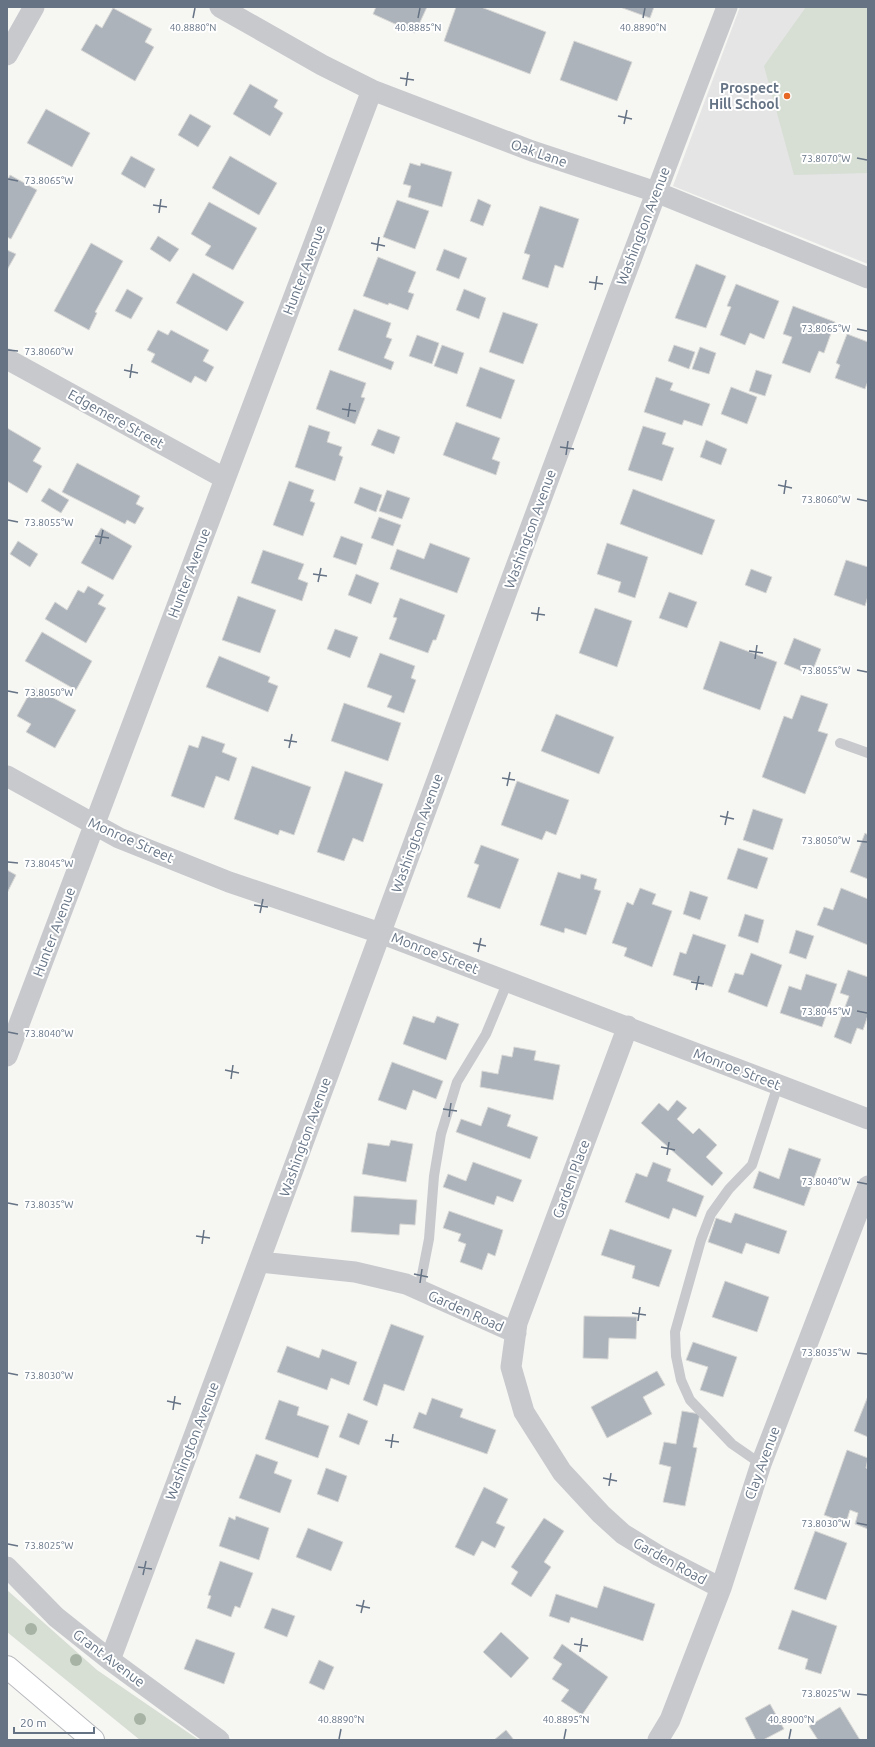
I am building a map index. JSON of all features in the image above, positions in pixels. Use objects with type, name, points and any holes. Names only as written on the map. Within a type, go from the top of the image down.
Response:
[{"type":"highway","points":[[7,1667],[93,1740]]},
{"type":"street","points":[[7,55],[34,7]]},
{"type":"street","name":"Oak Lane","points":[[220,7],[322,65],[372,90],[532,151],[656,192],[868,278]]},
{"type":"street","name":"Washington Avenue","points":[[110,1660],[260,1262],[380,933],[726,7]]},
{"type":"street","name":"Hunter Avenue","points":[[7,1056],[224,478],[372,90]]},
{"type":"street","name":"Edgemere Street","points":[[7,359],[224,478]]},
{"type":"street","name":"Monroe Street","points":[[7,776],[119,838],[229,882],[380,933],[628,1026],[868,1119]]},
{"type":"street","name":"Garden Place","points":[[516,1333],[517,1323],[628,1026]]},
{"type":"street","name":"Clay Avenue","points":[[658,1740],[670,1720],[721,1588],[761,1464],[868,1186]]},
{"type":"street","name":"Garden Road","points":[[260,1262],[355,1272],[406,1284],[516,1333],[511,1367],[524,1412],[562,1472],[601,1514],[623,1534],[659,1556],[721,1588]]},
{"type":"street","name":"Grant Avenue","points":[[7,1567],[56,1617],[110,1660],[219,1740]]},
{"type":"lane","points":[[840,743],[868,752]]},
{"type":"lane","points":[[419,1290],[429,1239],[434,1176],[441,1134],[458,1082],[486,1034],[508,981]]},
{"type":"lane","points":[[761,1464],[732,1444],[690,1400],[681,1380],[676,1356],[675,1332],[701,1240],[711,1214],[729,1189],[752,1165],[778,1085]]},
{"type":"shaded area","name":"Prospect Hill School","points":[[740,7],[868,7],[868,264],[673,186]]},
{"type":"shaded area","points":[[806,7],[868,7],[868,173],[794,175],[764,66]]},
{"type":"shaded area","points":[[7,1590],[97,1670],[199,1740],[140,1740],[7,1632]]},
{"type":"building","points":[[376,7],[427,7],[415,33],[373,14]]},
{"type":"building","points":[[456,7],[481,7],[546,32],[530,74],[444,41]]},
{"type":"building","points":[[620,7],[654,7],[650,18]]},
{"type":"building","points":[[113,8],[152,29],[145,42],[154,47],[135,81],[81,50],[96,24],[102,28]]},
{"type":"building","points":[[574,41],[632,62],[617,101],[560,80]]},
{"type":"building","points":[[250,84],[278,100],[274,107],[283,113],[270,136],[233,114]]},
{"type":"building","points":[[46,109],[90,133],[72,167],[27,143]]},
{"type":"building","points":[[190,114],[211,126],[198,147],[178,135]]},
{"type":"building","points":[[131,156],[155,169],[145,188],[121,174]]},
{"type":"building","points":[[230,156],[277,183],[259,215],[212,188]]},
{"type":"building","points":[[410,163],[420,166],[421,163],[452,172],[442,207],[408,197],[411,186],[403,184]]},
{"type":"building","points":[[10,175],[37,190],[11,239],[7,237],[7,181]]},
{"type":"building","points":[[478,199],[491,205],[483,226],[470,221]]},
{"type":"building","points":[[397,200],[429,211],[415,249],[383,237]]},
{"type":"building","points":[[209,202],[257,228],[233,270],[205,255],[211,246],[191,234]]},
{"type":"building","points":[[540,206],[579,219],[563,268],[555,265],[548,288],[522,279],[530,255],[524,253]]},
{"type":"building","points":[[158,236],[179,249],[170,262],[150,249]]},
{"type":"building","points":[[91,243],[123,261],[95,312],[97,313],[89,330],[54,311]]},
{"type":"building","points":[[444,249],[467,258],[459,279],[436,270]]},
{"type":"building","points":[[7,250],[16,254],[7,270]]},
{"type":"building","points":[[378,257],[416,272],[408,292],[414,294],[408,310],[363,296]]},
{"type":"building","points":[[696,264],[726,276],[706,328],[675,318]]},
{"type":"building","points":[[193,273],[244,302],[227,331],[176,303]]},
{"type":"building","points":[[736,284],[779,301],[764,339],[750,333],[745,345],[720,335],[731,307],[727,306]]},
{"type":"building","points":[[127,289],[143,298],[131,319],[115,311]]},
{"type":"building","points":[[464,289],[486,298],[479,319],[456,310]]},
{"type":"building","points":[[793,306],[835,322],[824,353],[819,351],[810,373],[782,363],[792,337],[783,334]]},
{"type":"building","points":[[354,309],[391,323],[386,337],[392,339],[384,358],[394,362],[391,370],[338,350]]},
{"type":"building","points":[[503,312],[538,324],[523,364],[489,352]]},
{"type":"building","points":[[158,330],[168,335],[171,330],[209,350],[203,361],[214,367],[206,382],[195,376],[191,383],[151,362],[155,354],[147,350]]},
{"type":"building","points":[[847,334],[868,342],[868,381],[865,389],[835,378],[840,365],[836,363]]},
{"type":"building","points":[[417,335],[439,343],[432,364],[409,356]]},
{"type":"building","points":[[442,345],[464,353],[457,374],[434,366]]},
{"type":"building","points":[[674,345],[695,352],[689,369],[668,361]]},
{"type":"building","points":[[700,347],[716,353],[709,374],[692,369]]},
{"type":"building","points":[[480,367],[515,380],[501,419],[466,406]]},
{"type":"building","points":[[330,370],[366,383],[361,397],[365,398],[355,424],[316,409]]},
{"type":"building","points":[[756,370],[772,375],[765,396],[749,391]]},
{"type":"building","points":[[656,377],[673,383],[670,390],[710,404],[702,426],[684,420],[682,425],[644,412]]},
{"type":"building","points":[[731,387],[757,397],[747,424],[721,414]]},
{"type":"building","points":[[456,422],[500,438],[492,459],[500,462],[496,475],[443,455]]},
{"type":"building","points":[[309,425],[330,432],[327,442],[342,447],[339,455],[343,457],[335,481],[295,467]]},
{"type":"building","points":[[643,426],[666,433],[662,444],[674,448],[662,481],[628,470]]},
{"type":"building","points":[[7,428],[41,448],[33,461],[42,466],[27,493],[7,481]]},
{"type":"building","points":[[378,429],[400,437],[394,454],[371,445]]},
{"type":"building","points":[[706,440],[727,449],[721,465],[700,457]]},
{"type":"building","points":[[77,463],[140,496],[136,504],[144,508],[135,524],[127,520],[125,524],[62,492]]},
{"type":"building","points":[[289,481],[314,490],[310,501],[315,503],[303,536],[273,525]]},
{"type":"building","points":[[360,487],[382,495],[376,512],[354,503]]},
{"type":"building","points":[[49,488],[69,500],[61,513],[41,501]]},
{"type":"building","points":[[633,489],[715,520],[702,555],[620,524]]},
{"type":"building","points":[[387,490],[410,498],[402,519],[379,511]]},
{"type":"building","points":[[379,517],[401,525],[393,546],[371,538]]},
{"type":"building","points":[[101,528],[132,546],[113,580],[81,563]]},
{"type":"building","points":[[341,536],[363,544],[356,565],[333,557]]},
{"type":"building","points":[[18,541],[38,554],[30,567],[10,554]]},
{"type":"building","points":[[430,543],[470,558],[457,593],[390,569],[397,549],[424,559]]},
{"type":"building","points":[[607,543],[648,557],[635,598],[618,592],[621,582],[597,574]]},
{"type":"building","points":[[263,550],[304,564],[298,579],[308,583],[302,601],[251,583]]},
{"type":"building","points":[[846,560],[868,567],[868,596],[865,606],[834,595]]},
{"type":"building","points":[[751,569],[772,577],[766,593],[745,585]]},
{"type":"building","points":[[356,574],[379,583],[371,604],[348,595]]},
{"type":"building","points":[[88,586],[104,595],[98,604],[106,608],[86,643],[45,619],[55,602],[67,610],[78,590],[84,593]]},
{"type":"building","points":[[669,592],[697,602],[687,628],[659,618]]},
{"type":"building","points":[[238,596],[276,610],[260,653],[222,640]]},
{"type":"building","points":[[400,598],[445,615],[436,640],[433,640],[428,653],[389,639],[397,618],[393,617]]},
{"type":"building","points":[[595,608],[632,621],[617,667],[579,653]]},
{"type":"building","points":[[335,629],[358,637],[350,658],[327,649]]},
{"type":"building","points":[[42,632],[92,661],[76,690],[25,661]]},
{"type":"building","points":[[794,638],[821,649],[811,675],[784,664]]},
{"type":"building","points":[[720,641],[777,662],[760,710],[703,689]]},
{"type":"building","points":[[380,653],[415,666],[411,678],[416,680],[404,713],[387,707],[392,696],[367,687]]},
{"type":"building","points":[[219,656],[270,677],[268,682],[278,686],[268,712],[206,687]]},
{"type":"building","points":[[33,687],[76,710],[55,748],[26,732],[31,724],[17,716]]},
{"type":"building","points":[[801,695],[828,704],[818,731],[828,734],[805,794],[762,777],[784,716],[792,719]]},
{"type":"building","points":[[344,703],[401,723],[388,761],[331,741]]},
{"type":"building","points":[[556,714],[614,737],[599,774],[541,751]]},
{"type":"building","points":[[202,736],[225,744],[222,752],[237,758],[229,781],[216,776],[204,808],[171,796],[189,745],[198,748]]},
{"type":"building","points":[[252,766],[311,787],[294,835],[280,830],[278,835],[234,819]]},
{"type":"building","points":[[345,771],[383,784],[363,842],[353,838],[344,861],[317,852]]},
{"type":"building","points":[[517,781],[569,800],[556,835],[546,831],[542,840],[501,825]]},
{"type":"building","points":[[753,809],[783,819],[773,850],[743,840]]},
{"type":"building","points":[[865,833],[868,835],[868,879],[850,872]]},
{"type":"building","points":[[481,845],[519,859],[500,909],[467,897],[479,865],[474,863]]},
{"type":"building","points":[[738,848],[768,858],[757,889],[727,879]]},
{"type":"building","points":[[7,870],[16,875],[7,893]]},
{"type":"building","points":[[558,872],[580,879],[581,874],[597,879],[594,889],[601,891],[586,935],[565,928],[564,933],[540,925]]},
{"type":"building","points":[[640,888],[656,894],[652,904],[672,911],[652,967],[624,956],[627,948],[612,943],[627,902],[633,905]]},
{"type":"building","points":[[841,888],[868,899],[868,945],[817,925],[824,907],[833,910]]},
{"type":"building","points":[[690,891],[708,897],[700,920],[683,914]]},
{"type":"building","points":[[745,914],[764,920],[758,943],[738,936]]},
{"type":"building","points":[[796,930],[814,936],[806,959],[789,953]]},
{"type":"building","points":[[693,934],[726,945],[712,987],[673,975],[680,952],[686,954]]},
{"type":"building","points":[[751,953],[782,965],[767,1007],[728,992],[735,973],[743,975]]},
{"type":"building","points":[[848,970],[868,977],[868,1015],[863,1030],[857,1028],[851,1044],[834,1037],[849,996],[840,993]]},
{"type":"building","points":[[806,974],[837,984],[822,1027],[780,1013],[789,986],[801,990]]},
{"type":"building","points":[[413,1016],[434,1023],[437,1016],[459,1024],[446,1060],[403,1044]]},
{"type":"building","points":[[514,1047],[536,1051],[534,1060],[560,1065],[553,1100],[480,1087],[482,1071],[498,1074],[502,1055],[512,1057]]},
{"type":"building","points":[[392,1062],[443,1081],[436,1099],[413,1090],[406,1110],[378,1100]]},
{"type":"building","points":[[677,1100],[687,1108],[677,1119],[693,1134],[699,1128],[717,1145],[706,1157],[723,1173],[712,1186],[641,1123],[659,1103],[668,1111]]},
{"type":"building","points":[[488,1107],[511,1115],[507,1126],[538,1137],[530,1159],[456,1132],[461,1119],[481,1126]]},
{"type":"building","points":[[391,1140],[413,1144],[406,1182],[362,1174],[368,1143],[389,1146]]},
{"type":"building","points":[[789,1148],[821,1159],[804,1206],[753,1188],[759,1171],[779,1179]]},
{"type":"building","points":[[473,1162],[522,1180],[513,1202],[497,1196],[494,1205],[443,1187],[448,1174],[466,1181]]},
{"type":"building","points":[[653,1162],[671,1169],[667,1181],[704,1196],[696,1217],[673,1208],[669,1219],[625,1202],[636,1173],[647,1177]]},
{"type":"building","points":[[354,1196],[417,1200],[415,1225],[400,1224],[399,1235],[351,1232]]},
{"type":"building","points":[[449,1211],[503,1230],[495,1256],[488,1253],[482,1270],[460,1262],[466,1244],[458,1241],[461,1234],[443,1228]]},
{"type":"building","points":[[735,1213],[787,1231],[779,1254],[746,1243],[742,1254],[708,1242],[716,1218],[731,1223]]},
{"type":"building","points":[[610,1229],[672,1250],[659,1287],[632,1278],[635,1266],[601,1255]]},
{"type":"building","points":[[725,1281],[769,1297],[757,1332],[712,1317]]},
{"type":"building","points":[[584,1316],[637,1317],[636,1339],[609,1338],[608,1359],[583,1358]]},
{"type":"building","points":[[391,1324],[424,1336],[404,1391],[384,1384],[377,1406],[363,1400]]},
{"type":"building","points":[[693,1342],[737,1357],[723,1397],[700,1390],[708,1367],[686,1360]]},
{"type":"building","points":[[287,1346],[319,1358],[322,1349],[357,1362],[349,1385],[331,1378],[327,1390],[277,1372]]},
{"type":"building","points":[[657,1371],[665,1385],[643,1397],[652,1414],[607,1438],[591,1407]]},
{"type":"building","points":[[868,1396],[868,1437],[854,1431]]},
{"type":"building","points":[[432,1398],[463,1409],[460,1417],[496,1430],[487,1454],[413,1428],[419,1412],[426,1415]]},
{"type":"building","points":[[279,1400],[299,1407],[297,1415],[329,1426],[318,1458],[265,1439]]},
{"type":"building","points":[[682,1411],[700,1414],[693,1447],[697,1448],[685,1506],[663,1502],[671,1467],[659,1464],[664,1442],[676,1444]]},
{"type":"building","points":[[348,1413],[368,1421],[359,1445],[339,1437]]},
{"type":"building","points":[[847,1450],[868,1458],[866,1468],[868,1469],[868,1529],[855,1524],[858,1513],[850,1510],[846,1523],[824,1515]]},
{"type":"building","points":[[256,1454],[278,1462],[274,1473],[292,1480],[280,1513],[239,1498]]},
{"type":"building","points":[[326,1468],[347,1476],[338,1502],[317,1494]]},
{"type":"building","points":[[484,1487],[508,1499],[496,1523],[505,1527],[495,1548],[482,1541],[474,1556],[455,1547]]},
{"type":"building","points":[[236,1516],[269,1528],[259,1560],[219,1546],[229,1517],[235,1520]]},
{"type":"building","points":[[544,1518],[564,1531],[544,1562],[551,1567],[531,1597],[511,1584],[518,1572],[511,1567]]},
{"type":"building","points":[[308,1528],[343,1542],[331,1571],[296,1557]]},
{"type":"building","points":[[815,1531],[847,1543],[826,1600],[794,1589]]},
{"type":"building","points":[[220,1561],[253,1573],[240,1608],[235,1606],[231,1617],[207,1608],[211,1596],[208,1595]]},
{"type":"building","points":[[604,1586],[655,1604],[643,1641],[571,1617],[569,1623],[549,1616],[556,1594],[597,1608]]},
{"type":"building","points":[[272,1608],[295,1616],[287,1637],[264,1628]]},
{"type":"building","points":[[792,1610],[837,1626],[821,1674],[805,1669],[808,1659],[778,1649]]},
{"type":"building","points":[[501,1632],[529,1658],[511,1678],[483,1652]]},
{"type":"building","points":[[196,1639],[235,1653],[224,1684],[184,1669]]},
{"type":"building","points":[[562,1644],[608,1677],[582,1715],[561,1701],[569,1690],[552,1679],[562,1664],[553,1658]]},
{"type":"building","points":[[319,1660],[334,1667],[324,1690],[309,1683]]},
{"type":"building","points":[[770,1704],[784,1729],[763,1740],[756,1740],[745,1718]]},
{"type":"building","points":[[840,1707],[860,1740],[818,1740],[809,1726]]},
{"type":"building","points":[[506,1730],[514,1740],[494,1740]]},
{"type":"place","name":"Prospect Hill School","points":[[787,96]]}]
